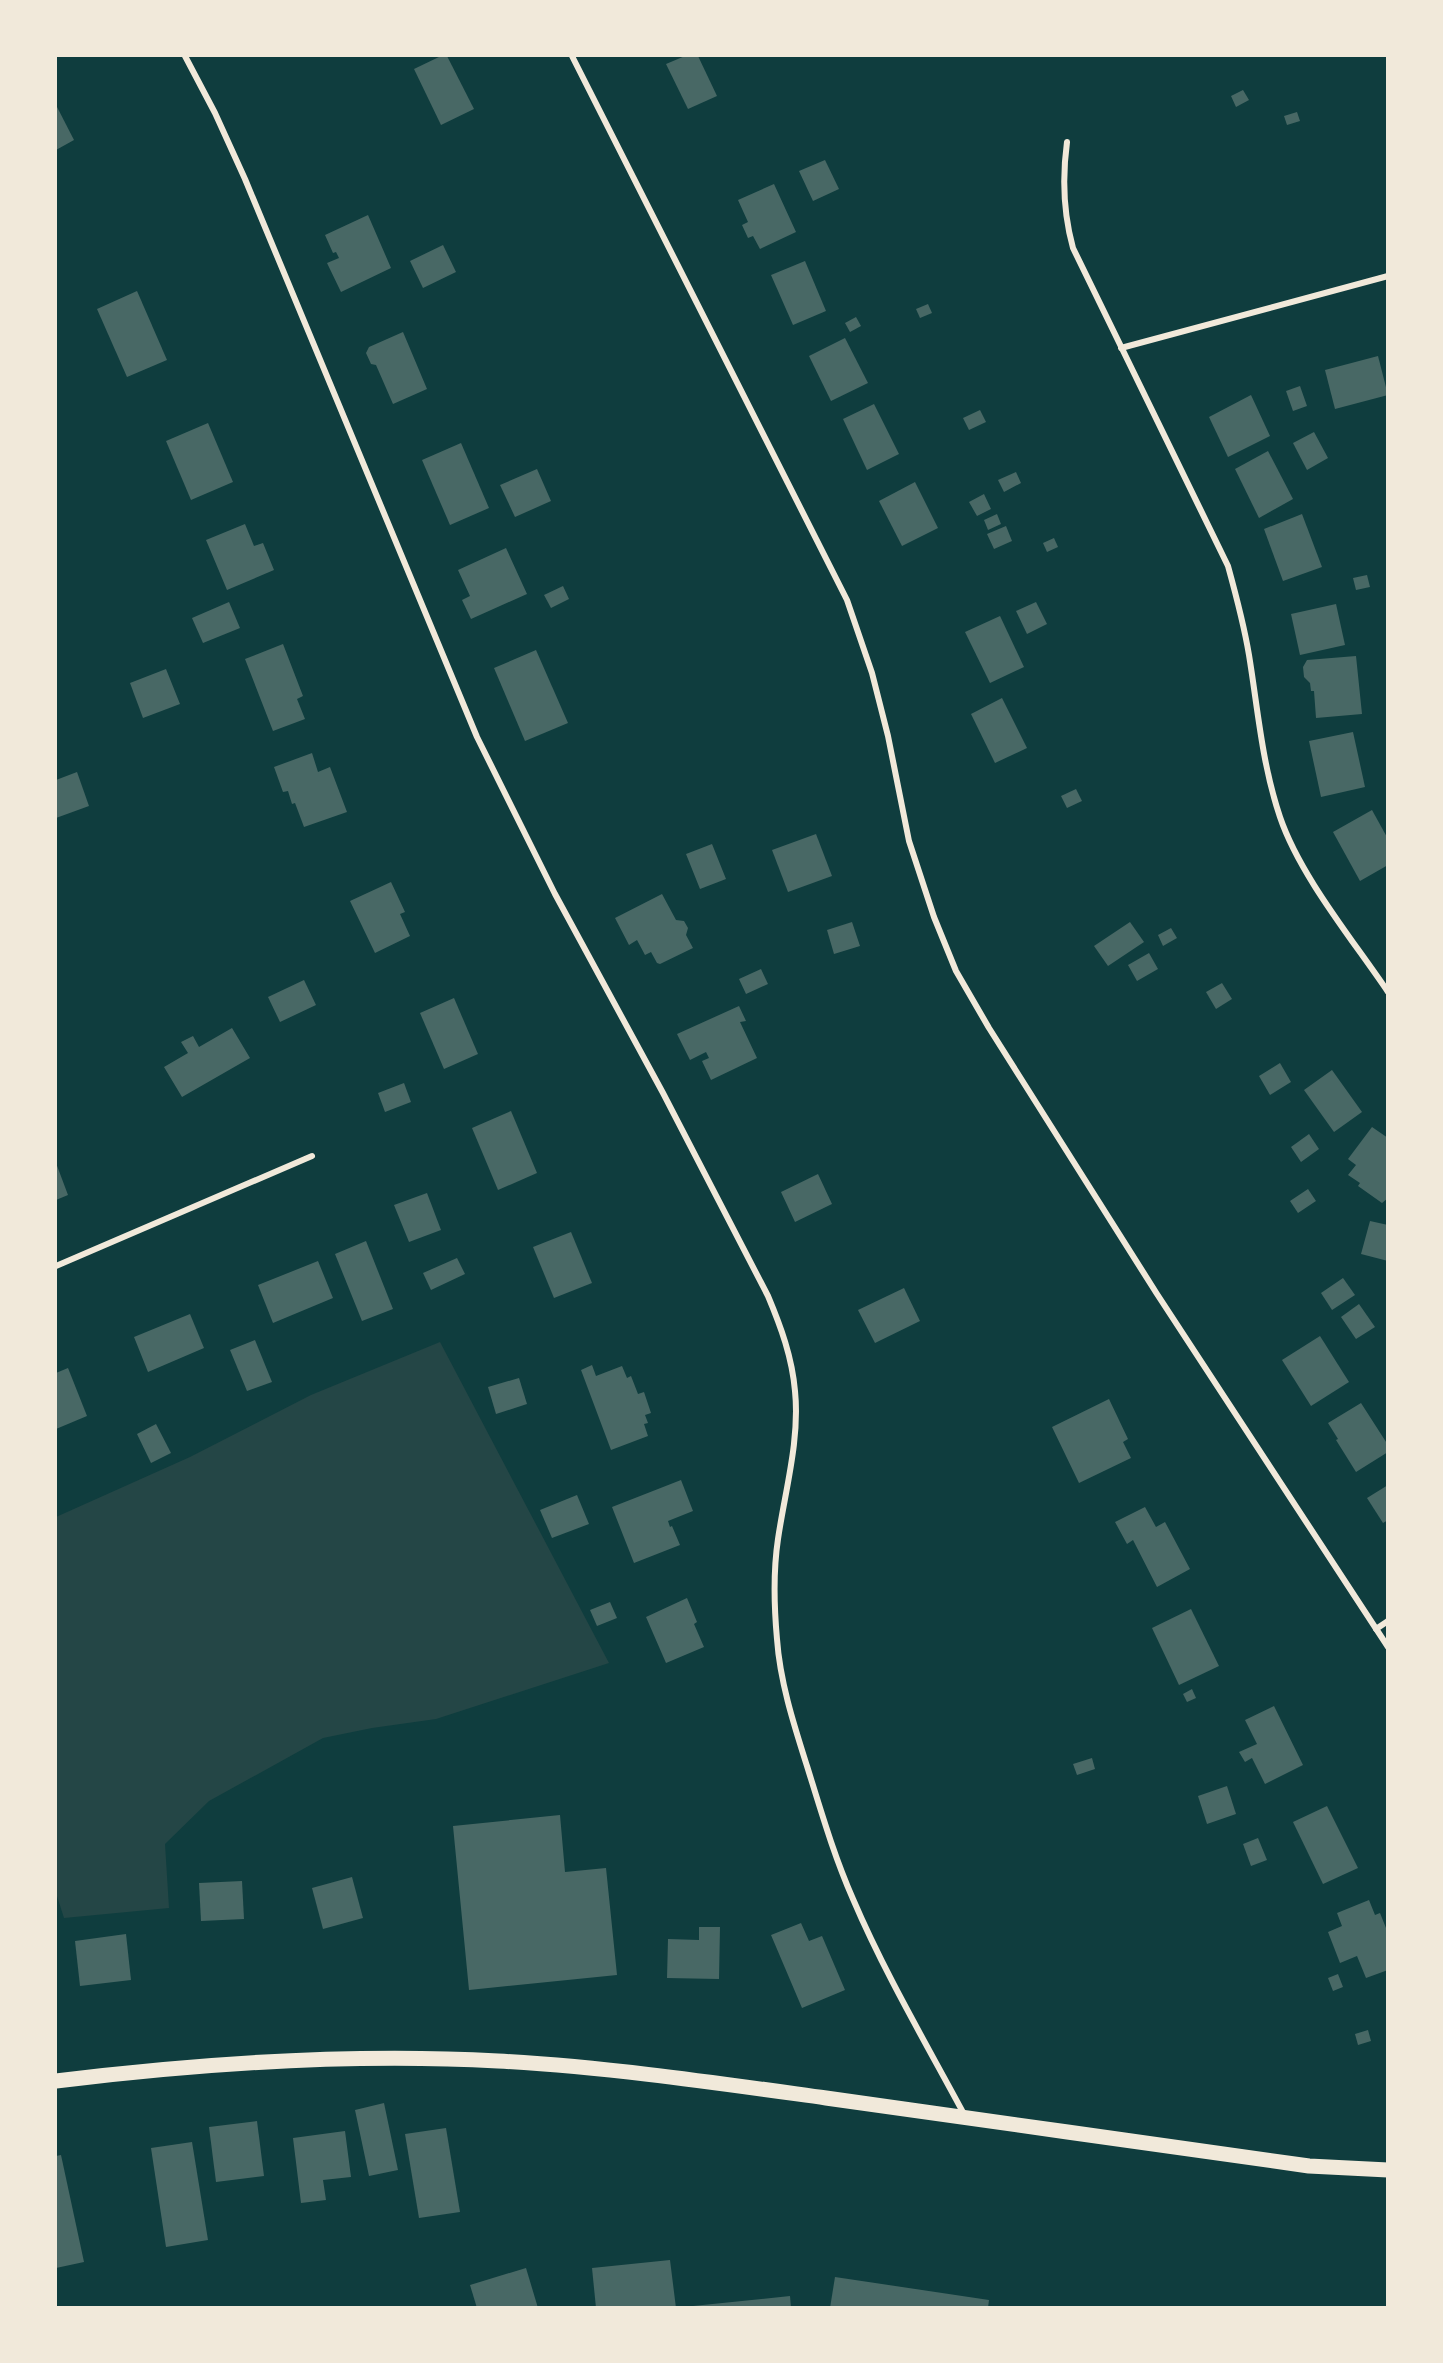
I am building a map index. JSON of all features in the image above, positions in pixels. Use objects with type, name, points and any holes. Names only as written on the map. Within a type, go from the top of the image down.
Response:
[{"type":"main road","points":[[56,2081],[173,2068],[287,2061],[361,2059],[499,2061],[698,2080],[1309,2166],[1388,2170]]},
{"type":"street","points":[[185,56],[245,179],[477,737],[555,894],[663,1093],[768,1296],[781,1326],[791,1360],[795,1394],[794,1433],[778,1541],[774,1589],[777,1641],[785,1689],[832,1848],[853,1900],[883,1964],[965,2117]]},
{"type":"street","points":[[572,56],[847,600],[872,673],[914,857],[934,917],[956,971],[999,1044],[1157,1293],[1388,1647]]},
{"type":"street","points":[[1067,142],[1063,194],[1072,248],[1228,566],[1240,607],[1261,740],[1281,818],[1300,862],[1388,992]]},
{"type":"street","points":[[1121,348],[1388,276]]},
{"type":"street","points":[[56,1266],[312,1156]]},
{"type":"street","points":[[1376,1629],[1388,1621]]},
{"type":"shaded area","points":[[440,1342],[609,1663],[436,1719],[323,1738],[209,1801],[165,1844],[169,1908],[64,1918],[56,1893],[56,1517],[190,1457],[311,1395]]},
{"type":"building","points":[[441,56],[447,56],[474,109],[441,125],[414,69]]},
{"type":"building","points":[[685,56],[698,56],[717,96],[688,109],[666,64]]},
{"type":"building","points":[[1243,90],[1249,100],[1236,107],[1231,96]]},
{"type":"building","points":[[56,105],[74,140],[56,150]]},
{"type":"building","points":[[1297,112],[1300,121],[1287,125],[1284,116]]},
{"type":"building","points":[[825,160],[839,189],[813,201],[799,171]]},
{"type":"building","points":[[774,184],[796,232],[760,249],[753,236],[748,238],[742,225],[748,222],[738,200]]},
{"type":"building","points":[[368,215],[391,268],[341,292],[327,263],[339,258],[336,252],[333,253],[325,235]]},
{"type":"building","points":[[443,245],[456,272],[423,288],[410,261]]},
{"type":"building","points":[[805,261],[826,311],[793,325],[771,275]]},
{"type":"building","points":[[137,291],[167,360],[127,377],[97,309]]},
{"type":"building","points":[[928,304],[932,313],[920,318],[916,309]]},
{"type":"building","points":[[856,317],[861,326],[850,332],[845,323]]},
{"type":"building","points":[[403,332],[427,389],[393,404],[376,365],[371,364],[366,353],[369,347]]},
{"type":"building","points":[[845,338],[868,383],[831,401],[809,356]]},
{"type":"building","points":[[1378,356],[1388,395],[1335,409],[1325,370]]},
{"type":"building","points":[[1300,386],[1307,406],[1293,411],[1286,391]]},
{"type":"building","points":[[1251,395],[1270,436],[1228,457],[1209,417]]},
{"type":"building","points":[[874,404],[899,454],[867,470],[843,419]]},
{"type":"building","points":[[980,410],[986,422],[969,430],[963,418]]},
{"type":"building","points":[[208,423],[233,482],[191,500],[166,441]]},
{"type":"building","points":[[1314,432],[1328,458],[1307,470],[1293,443]]},
{"type":"building","points":[[461,443],[489,508],[450,525],[422,460]]},
{"type":"building","points":[[1268,451],[1293,499],[1259,518],[1235,469]]},
{"type":"building","points":[[537,469],[551,501],[515,517],[500,485]]},
{"type":"building","points":[[1016,472],[1021,483],[1004,492],[998,480]]},
{"type":"building","points":[[915,482],[938,528],[902,546],[879,501]]},
{"type":"building","points":[[984,494],[991,509],[977,516],[969,502]]},
{"type":"building","points":[[997,514],[1001,524],[988,530],[984,520]]},
{"type":"building","points":[[1302,514],[1322,567],[1283,581],[1264,529]]},
{"type":"building","points":[[245,524],[254,546],[263,543],[274,570],[227,590],[206,540]]},
{"type":"building","points":[[1006,526],[1012,541],[994,549],[987,534]]},
{"type":"building","points":[[1054,538],[1058,547],[1047,552],[1043,543]]},
{"type":"building","points":[[506,548],[527,594],[471,619],[462,600],[470,596],[458,570]]},
{"type":"building","points":[[1367,575],[1370,587],[1356,590],[1353,578]]},
{"type":"building","points":[[563,586],[569,599],[551,608],[544,595]]},
{"type":"building","points":[[229,602],[240,628],[203,643],[192,618]]},
{"type":"building","points":[[1036,602],[1047,624],[1027,634],[1016,611]]},
{"type":"building","points":[[1336,604],[1345,645],[1300,655],[1291,614]]},
{"type":"building","points":[[1000,616],[1024,667],[990,683],[965,632]]},
{"type":"building","points":[[283,644],[303,696],[297,699],[305,719],[273,731],[245,659]]},
{"type":"building","points":[[536,650],[568,723],[525,741],[494,668]]},
{"type":"building","points":[[1356,656],[1362,714],[1316,718],[1314,691],[1311,691],[1310,683],[1304,677],[1303,667],[1307,660]]},
{"type":"building","points":[[166,669],[180,704],[143,718],[130,683]]},
{"type":"building","points":[[1002,698],[1027,748],[995,763],[971,714]]},
{"type":"building","points":[[1353,732],[1365,787],[1321,797],[1309,741]]},
{"type":"building","points":[[312,753],[318,772],[330,767],[347,812],[304,827],[288,791],[283,792],[274,767]]},
{"type":"building","points":[[77,772],[89,806],[56,818],[56,780]]},
{"type":"building","points":[[1076,789],[1082,801],[1067,808],[1061,796]]},
{"type":"building","points":[[1372,810],[1388,839],[1388,865],[1360,881],[1333,832]]},
{"type":"building","points":[[816,834],[832,876],[788,892],[772,850]]},
{"type":"building","points":[[712,844],[726,879],[700,889],[686,854]]},
{"type":"building","points":[[391,882],[405,912],[400,914],[410,936],[375,953],[350,901]]},
{"type":"building","points":[[662,894],[676,920],[684,921],[688,928],[686,935],[693,948],[660,964],[651,952],[645,955],[637,940],[629,945],[615,918]]},
{"type":"building","points":[[852,922],[860,946],[834,954],[827,930]]},
{"type":"building","points":[[1130,922],[1144,942],[1108,966],[1094,946]]},
{"type":"building","points":[[1171,928],[1177,938],[1163,946],[1158,935]]},
{"type":"building","points":[[1149,953],[1158,969],[1137,981],[1128,965]]},
{"type":"building","points":[[761,969],[768,984],[746,994],[739,979]]},
{"type":"building","points":[[304,980],[316,1005],[280,1022],[268,997]]},
{"type":"building","points":[[1222,983],[1232,999],[1216,1009],[1206,992]]},
{"type":"building","points":[[454,998],[478,1054],[444,1069],[420,1013]]},
{"type":"building","points":[[739,1006],[746,1021],[740,1022],[757,1058],[711,1080],[702,1061],[709,1058],[706,1052],[690,1060],[677,1034]]},
{"type":"building","points":[[232,1028],[250,1058],[182,1097],[164,1067],[188,1053],[181,1042],[193,1036],[199,1047]]},
{"type":"building","points":[[1280,1063],[1291,1082],[1270,1095],[1259,1076]]},
{"type":"building","points":[[1332,1070],[1362,1112],[1334,1132],[1304,1090]]},
{"type":"building","points":[[404,1083],[411,1102],[385,1112],[378,1093]]},
{"type":"building","points":[[511,1111],[537,1173],[498,1190],[472,1128]]},
{"type":"building","points":[[1372,1127],[1388,1138],[1388,1198],[1382,1203],[1358,1186],[1360,1183],[1348,1175],[1356,1165],[1348,1159]]},
{"type":"building","points":[[1309,1134],[1319,1149],[1301,1162],[1291,1147]]},
{"type":"building","points":[[56,1163],[68,1195],[56,1200]]},
{"type":"building","points":[[818,1174],[832,1204],[795,1222],[781,1192]]},
{"type":"building","points":[[1308,1189],[1316,1201],[1298,1213],[1290,1201]]},
{"type":"building","points":[[427,1193],[441,1230],[409,1242],[394,1205]]},
{"type":"building","points":[[1370,1221],[1388,1225],[1388,1261],[1361,1254]]},
{"type":"building","points":[[571,1232],[592,1283],[554,1298],[533,1247]]},
{"type":"building","points":[[366,1241],[393,1309],[362,1321],[335,1254]]},
{"type":"building","points":[[457,1258],[465,1274],[431,1290],[423,1273]]},
{"type":"building","points":[[318,1261],[333,1298],[273,1323],[258,1285]]},
{"type":"building","points":[[1343,1278],[1355,1295],[1332,1310],[1321,1293]]},
{"type":"building","points":[[904,1288],[920,1321],[875,1343],[858,1310]]},
{"type":"building","points":[[1359,1304],[1375,1327],[1356,1339],[1341,1317]]},
{"type":"building","points":[[190,1314],[204,1348],[148,1372],[134,1337]]},
{"type":"building","points":[[1320,1336],[1349,1382],[1311,1406],[1282,1360]]},
{"type":"building","points":[[255,1340],[272,1382],[247,1391],[230,1350]]},
{"type":"building","points":[[592,1365],[596,1376],[622,1366],[627,1378],[631,1376],[638,1394],[644,1392],[651,1413],[645,1415],[648,1423],[644,1424],[648,1436],[611,1450],[581,1370]]},
{"type":"building","points":[[68,1368],[87,1416],[56,1429],[56,1373]]},
{"type":"building","points":[[519,1378],[527,1404],[496,1414],[488,1387]]},
{"type":"building","points":[[1109,1399],[1128,1439],[1123,1442],[1131,1458],[1079,1483],[1052,1427]]},
{"type":"building","points":[[1361,1403],[1388,1445],[1388,1452],[1356,1472],[1328,1423]]},
{"type":"building","points":[[156,1424],[171,1453],[151,1463],[137,1434]]},
{"type":"building","points":[[681,1480],[693,1511],[668,1521],[680,1545],[634,1563],[612,1507]]},
{"type":"building","points":[[1388,1485],[1388,1520],[1383,1523],[1367,1498]]},
{"type":"building","points":[[577,1495],[589,1524],[552,1538],[540,1510]]},
{"type":"building","points":[[1145,1507],[1156,1527],[1165,1522],[1190,1569],[1157,1587],[1133,1540],[1127,1544],[1115,1522]]},
{"type":"building","points":[[687,1598],[697,1622],[694,1624],[704,1647],[666,1663],[646,1617]]},
{"type":"building","points":[[610,1602],[617,1618],[597,1626],[590,1610]]},
{"type":"building","points":[[1191,1609],[1219,1666],[1179,1685],[1152,1628]]},
{"type":"building","points":[[1192,1689],[1196,1698],[1187,1702],[1183,1694]]},
{"type":"building","points":[[1274,1706],[1303,1765],[1265,1784],[1252,1758],[1245,1762],[1239,1752],[1257,1744],[1245,1720]]},
{"type":"building","points":[[1092,1758],[1095,1769],[1077,1775],[1073,1764]]},
{"type":"building","points":[[1227,1786],[1236,1814],[1207,1824],[1198,1796]]},
{"type":"building","points":[[1327,1806],[1358,1868],[1323,1884],[1293,1822]]},
{"type":"building","points":[[560,1815],[565,1872],[606,1868],[617,1975],[469,1990],[453,1826]]},
{"type":"building","points":[[1258,1838],[1267,1860],[1251,1866],[1243,1844]]},
{"type":"building","points":[[352,1877],[363,1918],[323,1929],[312,1888]]},
{"type":"building","points":[[242,1881],[244,1919],[201,1921],[199,1883]]},
{"type":"building","points":[[1369,1900],[1375,1915],[1380,1913],[1388,1933],[1388,1970],[1366,1978],[1357,1956],[1340,1963],[1328,1932],[1342,1926],[1337,1913]]},
{"type":"building","points":[[801,1923],[809,1941],[822,1936],[845,1990],[802,2008],[771,1935]]},
{"type":"building","points":[[699,1927],[720,1927],[719,1979],[667,1978],[668,1939],[699,1940]]},
{"type":"building","points":[[126,1934],[131,1980],[80,1986],[75,1941]]},
{"type":"building","points":[[1338,1974],[1343,1987],[1333,1991],[1328,1978]]},
{"type":"building","points":[[1368,2030],[1371,2041],[1358,2045],[1355,2034]]},
{"type":"building","points":[[384,2103],[398,2170],[369,2176],[355,2110]]},
{"type":"building","points":[[257,2121],[264,2176],[216,2182],[209,2127]]},
{"type":"building","points":[[446,2128],[460,2212],[419,2218],[405,2134]]},
{"type":"building","points":[[345,2131],[351,2177],[323,2180],[326,2200],[301,2203],[293,2138]]},
{"type":"building","points":[[192,2142],[208,2240],[166,2247],[151,2148]]},
{"type":"building","points":[[61,2155],[84,2262],[56,2268],[56,2156]]},
{"type":"building","points":[[670,2260],[676,2308],[596,2308],[592,2268]]},
{"type":"building","points":[[526,2268],[538,2308],[477,2308],[470,2285]]},
{"type":"building","points":[[835,2277],[989,2300],[988,2308],[830,2308]]},
{"type":"building","points":[[790,2296],[791,2308],[693,2308],[693,2306]]}]
